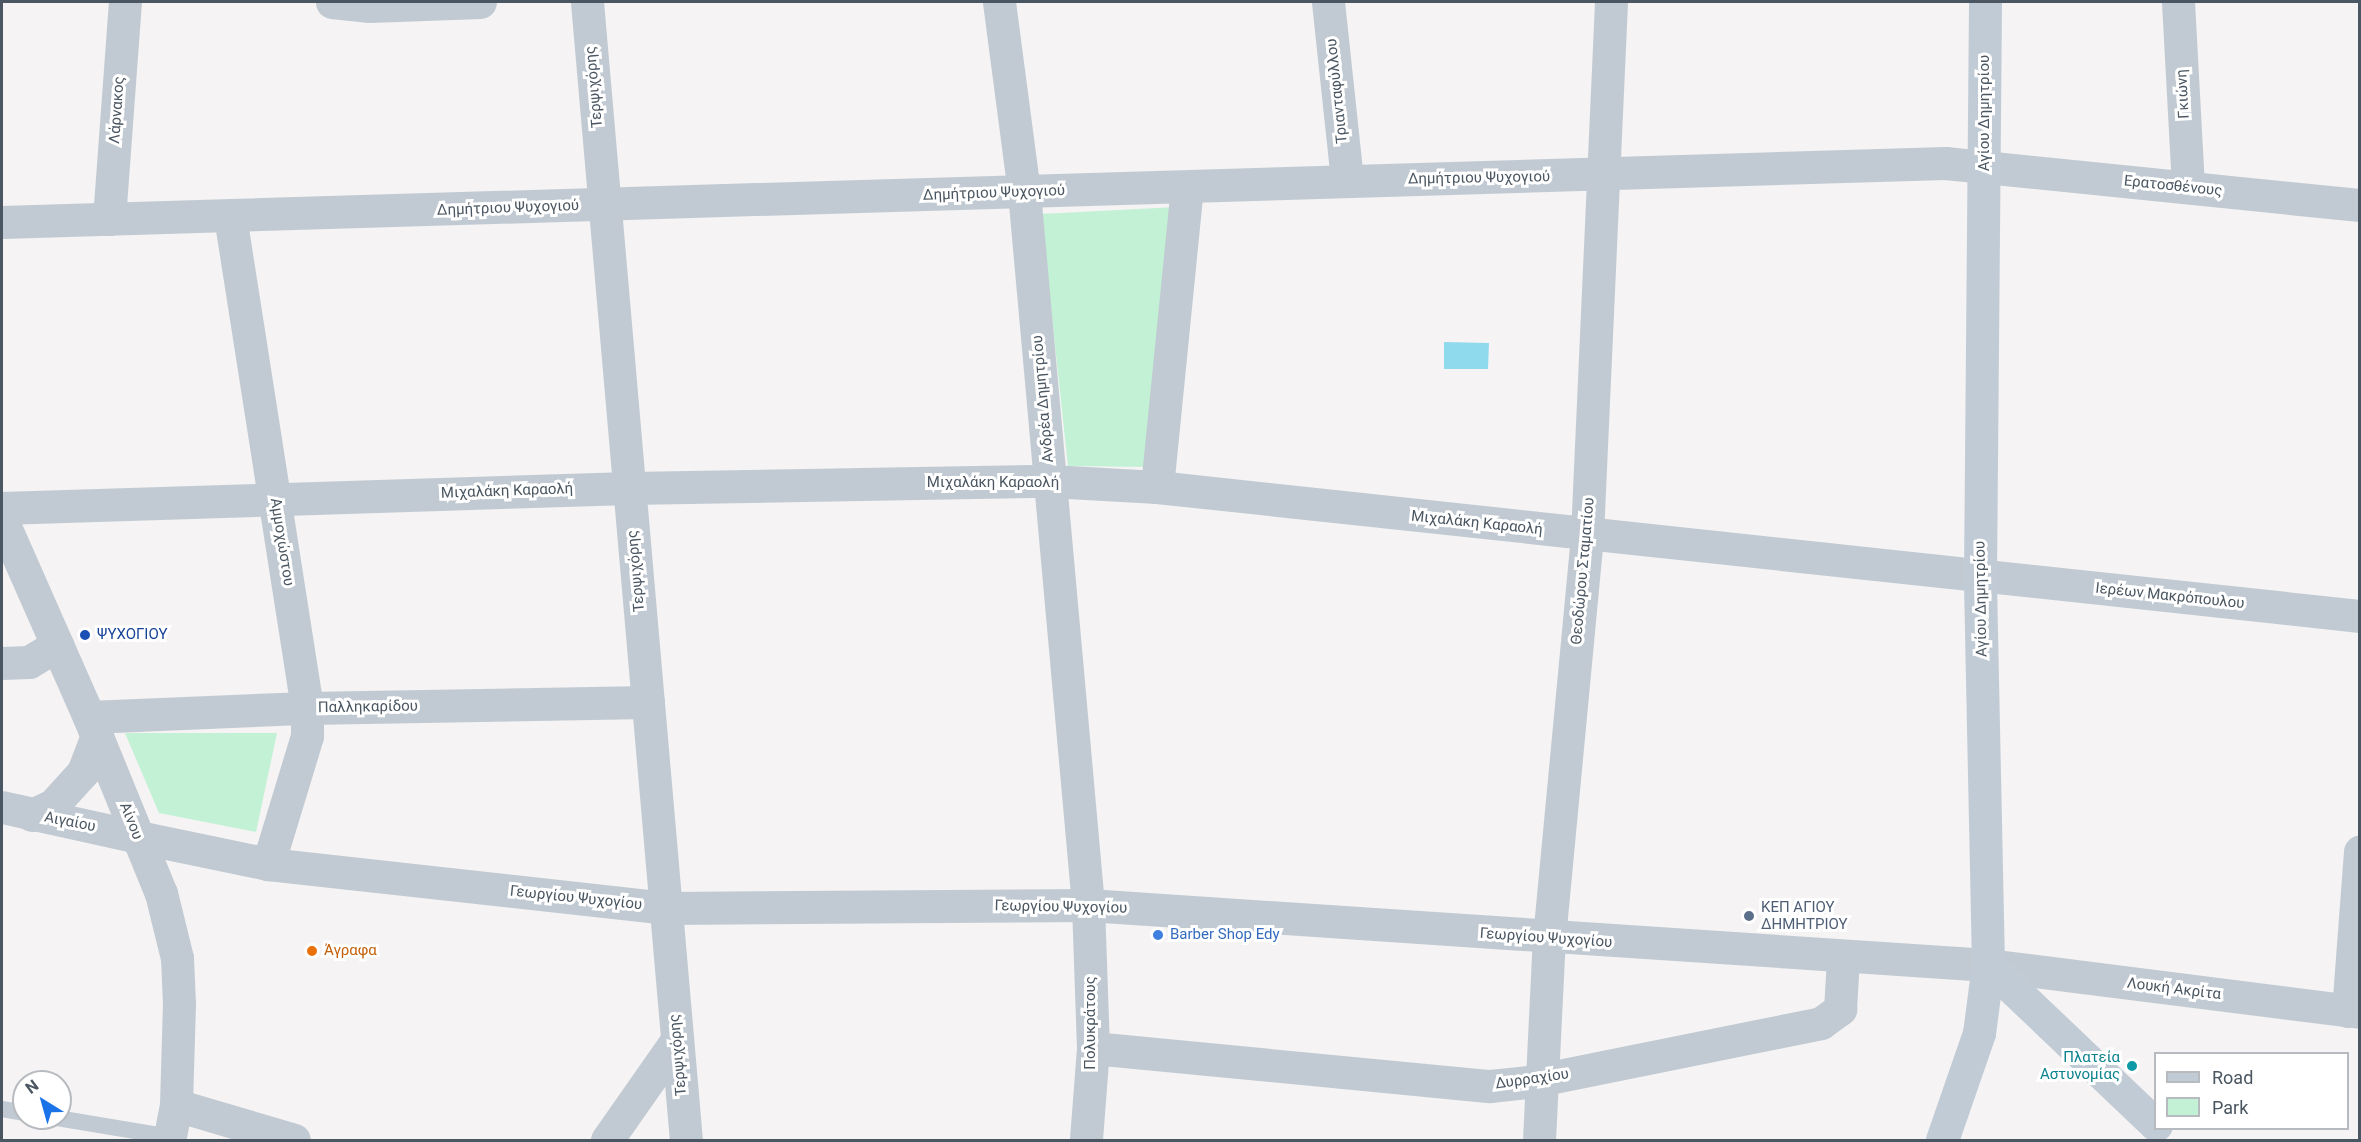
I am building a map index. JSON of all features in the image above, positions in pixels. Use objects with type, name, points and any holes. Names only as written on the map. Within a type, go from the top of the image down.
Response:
[{"type":"main road","name":"Αγίου Δημητρίου","points":[[1942,1140],[1979,1034],[1988,965],[1980,576],[1986,166],[1985,2]]},
{"type":"main road","points":[[1988,965],[2154,1123]]},
{"type":"main road","points":[[2161,1130],[2173,1140]]},
{"type":"street","name":"Λάρνακος","points":[[109,219],[125,2]]},
{"type":"street","points":[[332,2],[370,6],[480,2]]},
{"type":"street","name":"Τερψιχόρης","points":[[587,2],[686,1140]]},
{"type":"street","name":"Ανδρέα Δημητρίου","points":[[999,2],[1024,192],[1088,905]]},
{"type":"street","name":"Τριανταφύλλου","points":[[1328,2],[1347,181]]},
{"type":"street","name":"Θεοδώρου Σταματίου","points":[[1539,1140],[1549,938],[1587,535],[1606,174],[1611,2]]},
{"type":"street","name":"Γκιώνη","points":[[2178,2],[2188,187]]},
{"type":"street","name":"Δημήτριου Ψυχογιού","points":[[2,222],[1187,188],[1945,163],[1986,166]]},
{"type":"street","name":"Ερατοσθένους","points":[[1986,166],[2360,205]]},
{"type":"street","points":[[1157,487],[1187,188]]},
{"type":"street","name":"Αμμοχώστου","points":[[230,216],[276,498],[307,708],[307,736],[268,864]]},
{"type":"street","name":"Μιχαλάκη Καραολή","points":[[2,508],[629,488],[1050,481],[1157,487],[1980,576]]},
{"type":"street","name":"Αίνου","points":[[2,520],[93,727],[161,893],[177,958],[176,1105],[170,1139]]},
{"type":"street","name":"Ιερέων Μακρόπουλου","points":[[1980,576],[2360,616]]},
{"type":"street","points":[[2,663],[29,662],[57,645]]},
{"type":"street","name":"Παλληκαρίδου","points":[[93,727],[307,708],[648,702]]},
{"type":"street","points":[[17,811],[53,805],[83,772],[93,727]]},
{"type":"street","name":"Αιγαίου","points":[[17,811],[138,837]]},
{"type":"street","name":"Γεωργίου Ψυχογίου","points":[[138,837],[268,864],[666,908],[1088,905],[1842,958],[1988,965]]},
{"type":"street","points":[[2354,1012],[2360,851]]},
{"type":"street","name":"Πολυκράτους","points":[[1086,1140],[1093,1048],[1088,905]]},
{"type":"street","name":"Δυρραχίου","points":[[1093,1048],[1490,1086],[1821,1023],[1840,1009],[1842,958]]},
{"type":"street","name":"Λουκή Ακρίτα","points":[[1988,965],[2354,1012]]},
{"type":"street","points":[[607,1140],[677,1040]]},
{"type":"street","points":[[176,1105],[294,1140]]},
{"type":"lane","points":[[72,1121],[170,1139]]},
{"type":"green space","points":[[1177,207],[1149,467],[1068,466],[1041,214]]},
{"type":"green space","points":[[125,733],[277,733],[256,832],[159,813]]},
{"type":"water","points":[[1444,342],[1489,343],[1488,369],[1444,369]]},
{"type":"place","name":"ΨΥΧΟΓΙΟΥ","points":[[85,635]]},
{"type":"place","name":"ΚΕΠ ΑΓΙΟΥ ΔΗΜΗΤΡΙΟΥ","points":[[1749,916]]},
{"type":"place","name":"Barber Shop Edy","points":[[1158,935]]},
{"type":"place","name":"Άγραφα","points":[[312,951]]},
{"type":"place","name":"Πλατεία Αστυνομίας","points":[[2132,1066]]}]
